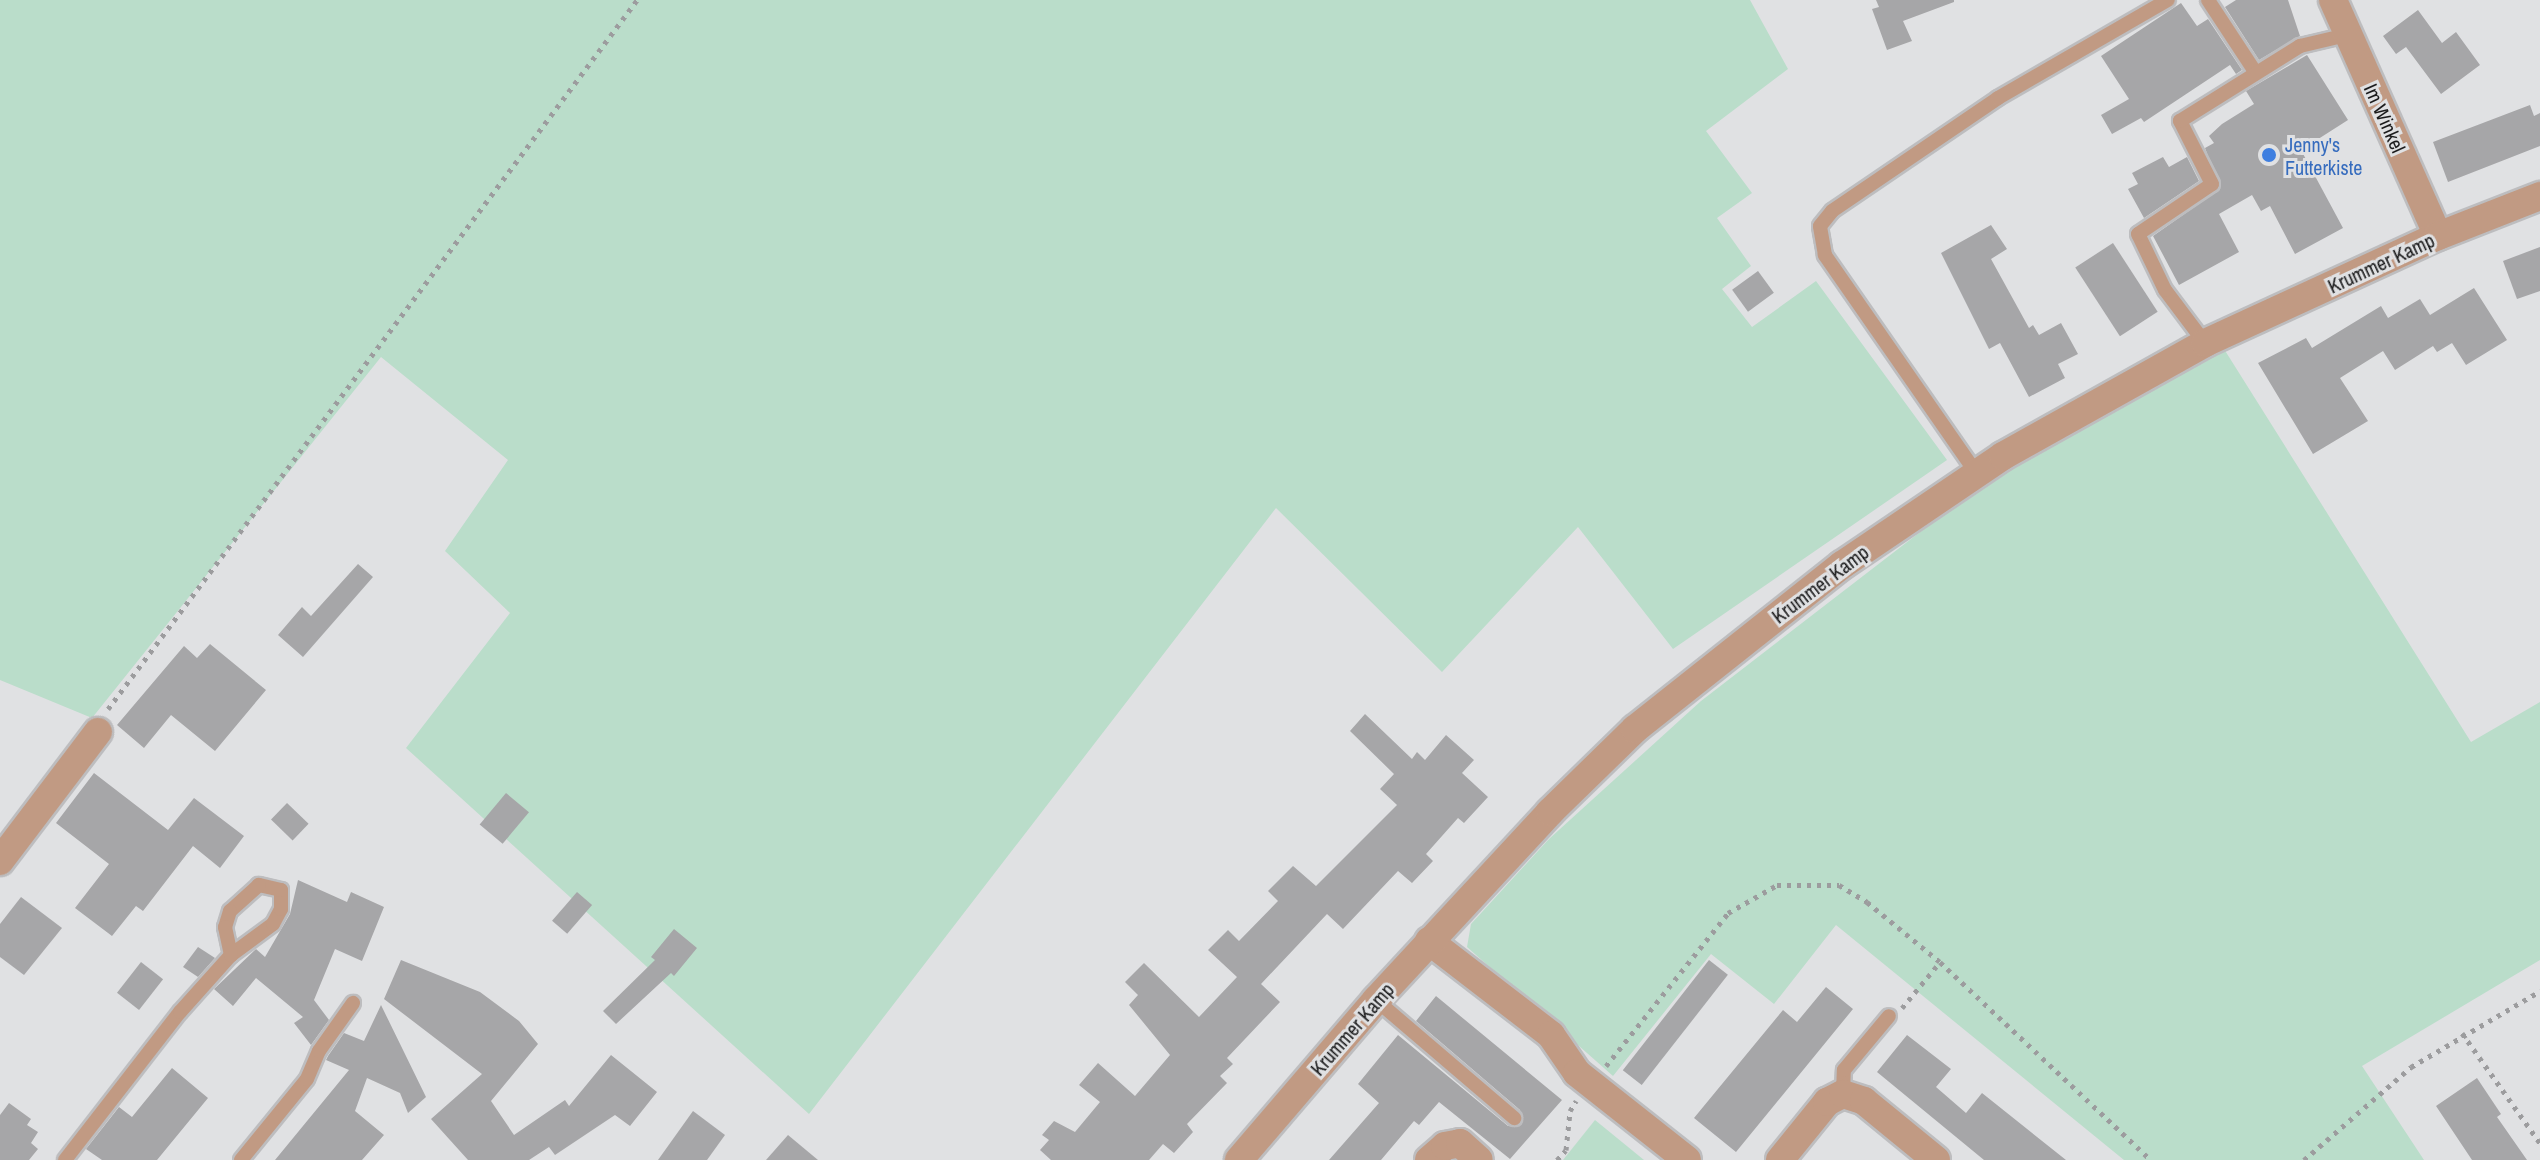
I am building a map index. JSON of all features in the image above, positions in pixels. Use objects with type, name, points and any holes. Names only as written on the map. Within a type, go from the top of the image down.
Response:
[{"type":"street","name":"Im Winkel","points":[[2333,0],[2438,236]]},
{"type":"street","name":"Krummer Kamp","points":[[1239,1160],[1429,941],[1635,729],[1842,565],[1977,474],[2205,343],[2438,236],[2540,196]]},
{"type":"street","points":[[0,861],[98,732]]},
{"type":"street","points":[[1429,941],[1551,1035],[1589,1083],[1687,1160]]},
{"type":"street","points":[[1780,1160],[1827,1102],[1843,1094],[1864,1101],[1936,1160]]},
{"type":"street","points":[[1429,1160],[1445,1146],[1460,1143],[1479,1160]]},
{"type":"lane","points":[[1977,474],[1825,255],[1820,226],[1832,211],[1998,98],[2168,0]]},
{"type":"lane","points":[[2208,0],[2256,73]]},
{"type":"lane","points":[[2205,343],[2165,290],[2138,233],[2212,184],[2180,120],[2300,46],[2347,35]]},
{"type":"lane","points":[[65,1160],[231,955],[273,924],[281,909],[281,890],[259,885],[230,911],[225,927],[231,955]]},
{"type":"lane","points":[[1376,1000],[1514,1118]]},
{"type":"lane","points":[[241,1160],[307,1079],[319,1051],[353,1003]]},
{"type":"lane","points":[[1843,1094],[1844,1070],[1889,1016]]},
{"type":"path","points":[[98,732],[103,715],[132,675],[637,0]]},
{"type":"path","points":[[1557,1160],[1566,1150],[1570,1111],[1589,1083],[1728,913],[1777,885],[1839,885],[1867,902],[1940,962],[2151,1160]]},
{"type":"path","points":[[1889,1016],[1896,1016],[1940,962]]},
{"type":"path","points":[[2304,1160],[2363,1105],[2462,1033],[2540,991]]},
{"type":"path","points":[[2462,1033],[2540,1143]]},
{"type":"path","points":[[2313,1153],[2317,1160]]},
{"type":"green space","points":[[0,0],[1750,0],[1788,69],[1706,131],[1752,193],[1717,218],[1751,266],[1722,289],[1752,327],[1816,281],[1947,460],[1673,649],[1578,527],[1442,672],[1276,508],[809,1114],[406,748],[510,613],[445,551],[508,460],[381,357],[92,718],[0,680]]},
{"type":"green space","points":[[2224,349],[2471,742],[2540,702],[2540,960],[2362,1066],[2424,1160],[2124,1160],[1836,925],[1774,1004],[1711,954],[1613,1076],[1467,947],[1471,924],[1549,839],[1701,701],[2007,465]]},
{"type":"green space","points":[[1595,1120],[1644,1160],[1563,1160]]},
{"type":"building","points":[[1876,0],[1954,2],[1903,21],[1912,41],[1887,50],[1872,9],[1879,7]]},
{"type":"building","points":[[2236,0],[2288,0],[2300,36],[2259,60],[2225,7]]},
{"type":"building","points":[[2181,3],[2197,26],[2208,19],[2242,70],[2236,74],[2230,65],[2144,122],[2141,118],[2112,134],[2101,115],[2129,99],[2101,56]]},
{"type":"building","points":[[2418,10],[2442,43],[2456,32],[2480,65],[2441,94],[2406,47],[2396,54],[2383,36]]},
{"type":"building","points":[[2307,55],[2348,120],[2301,150],[2343,228],[2295,254],[2270,206],[2261,211],[2252,195],[2219,214],[2239,252],[2179,285],[2153,236],[2220,189],[2205,148],[2214,143],[2209,136],[2222,124],[2254,104],[2246,91]]},
{"type":"building","points":[[2530,105],[2534,116],[2540,113],[2540,146],[2448,182],[2433,142]]},
{"type":"building","points":[[2163,157],[2169,167],[2187,157],[2199,181],[2144,218],[2128,189],[2138,184],[2132,173]]},
{"type":"building","points":[[1991,225],[2007,249],[1991,259],[2029,328],[2033,325],[2039,335],[2061,323],[2078,354],[2058,364],[2065,378],[2029,397],[2000,343],[1989,349],[1941,253]]},
{"type":"building","points":[[2113,243],[2158,312],[2120,336],[2075,268]]},
{"type":"building","points":[[2540,247],[2540,291],[2517,299],[2503,261]]},
{"type":"building","points":[[1758,271],[1774,293],[1748,312],[1732,290]]},
{"type":"building","points":[[2474,288],[2507,340],[2466,365],[2452,343],[2437,352],[2433,346],[2395,370],[2383,351],[2340,378],[2368,421],[2313,454],[2258,363],[2306,338],[2312,348],[2381,306],[2388,318],[2420,299],[2430,315]]},
{"type":"building","points":[[358,564],[373,577],[303,657],[278,635],[302,607],[311,616]]},
{"type":"building","points":[[210,644],[266,690],[215,751],[171,715],[144,748],[117,725],[184,646],[197,658]]},
{"type":"building","points":[[1365,714],[1412,759],[1417,752],[1425,760],[1446,735],[1474,760],[1462,773],[1488,797],[1464,823],[1458,818],[1426,854],[1433,861],[1412,883],[1398,871],[1343,929],[1327,914],[1261,984],[1280,1002],[1227,1058],[1233,1064],[1220,1076],[1227,1083],[1187,1124],[1193,1132],[1174,1153],[1163,1144],[1149,1160],[1051,1160],[1040,1150],[1049,1140],[1042,1135],[1054,1121],[1075,1132],[1100,1102],[1079,1085],[1098,1063],[1135,1096],[1170,1055],[1129,1005],[1138,995],[1125,982],[1144,963],[1199,1017],[1237,977],[1208,950],[1228,930],[1239,941],[1278,901],[1268,891],[1293,866],[1316,886],[1397,805],[1380,789],[1394,774],[1350,731]]},
{"type":"building","points":[[94,773],[168,830],[194,798],[244,836],[220,868],[193,846],[143,911],[136,906],[112,936],[75,908],[109,864],[56,823]]},
{"type":"building","points":[[506,793],[529,812],[503,844],[480,824]]},
{"type":"building","points":[[287,803],[309,824],[293,840],[271,820]]},
{"type":"building","points":[[298,880],[347,902],[351,892],[384,907],[362,961],[335,949],[314,1000],[329,1020],[311,1045],[294,1023],[303,1017],[256,978],[233,1006],[214,989],[256,949],[265,957],[290,914]]},
{"type":"building","points":[[577,892],[592,905],[567,934],[552,921]]},
{"type":"building","points":[[21,897],[62,928],[24,975],[0,957],[0,924]]},
{"type":"building","points":[[674,929],[697,948],[674,976],[671,973],[616,1024],[603,1011],[655,960],[651,957]]},
{"type":"building","points":[[198,947],[215,958],[198,977],[183,967]]},
{"type":"building","points":[[401,960],[480,992],[519,1021],[538,1044],[491,1101],[514,1135],[565,1100],[569,1106],[611,1055],[657,1092],[630,1126],[615,1115],[555,1155],[549,1147],[529,1160],[468,1160],[431,1119],[482,1074],[384,999]]},
{"type":"building","points":[[1709,960],[1728,975],[1642,1085],[1623,1070]]},
{"type":"building","points":[[141,962],[163,979],[139,1010],[117,993]]},
{"type":"building","points":[[1826,987],[1853,1009],[1736,1152],[1694,1118],[1783,1010],[1797,1022]]},
{"type":"building","points":[[1436,996],[1562,1100],[1510,1159],[1439,1102],[1419,1125],[1414,1121],[1381,1160],[1329,1160],[1379,1103],[1358,1084],[1398,1035],[1508,1126],[1522,1124],[1520,1110],[1416,1021]]},
{"type":"building","points":[[381,1005],[426,1097],[408,1113],[400,1093],[367,1078],[355,1111],[384,1135],[362,1160],[275,1160],[349,1070],[326,1060],[328,1056],[344,1033],[364,1041]]},
{"type":"building","points":[[1907,1035],[1951,1069],[1936,1087],[1966,1113],[1982,1093],[2066,1160],[1984,1160],[1877,1072]]},
{"type":"building","points":[[172,1068],[208,1098],[157,1160],[102,1160],[86,1149],[119,1107],[132,1117]]},
{"type":"building","points":[[2477,1078],[2501,1114],[2497,1117],[2527,1160],[2472,1160],[2436,1106]]},
{"type":"building","points":[[9,1103],[31,1119],[27,1125],[38,1132],[31,1143],[38,1149],[29,1160],[0,1160],[0,1115]]},
{"type":"building","points":[[693,1111],[725,1135],[707,1160],[658,1160]]},
{"type":"building","points":[[788,1135],[818,1160],[766,1160]]},
{"type":"place","name":"Jenny's Futterkiste","points":[[2269,155]]}]
